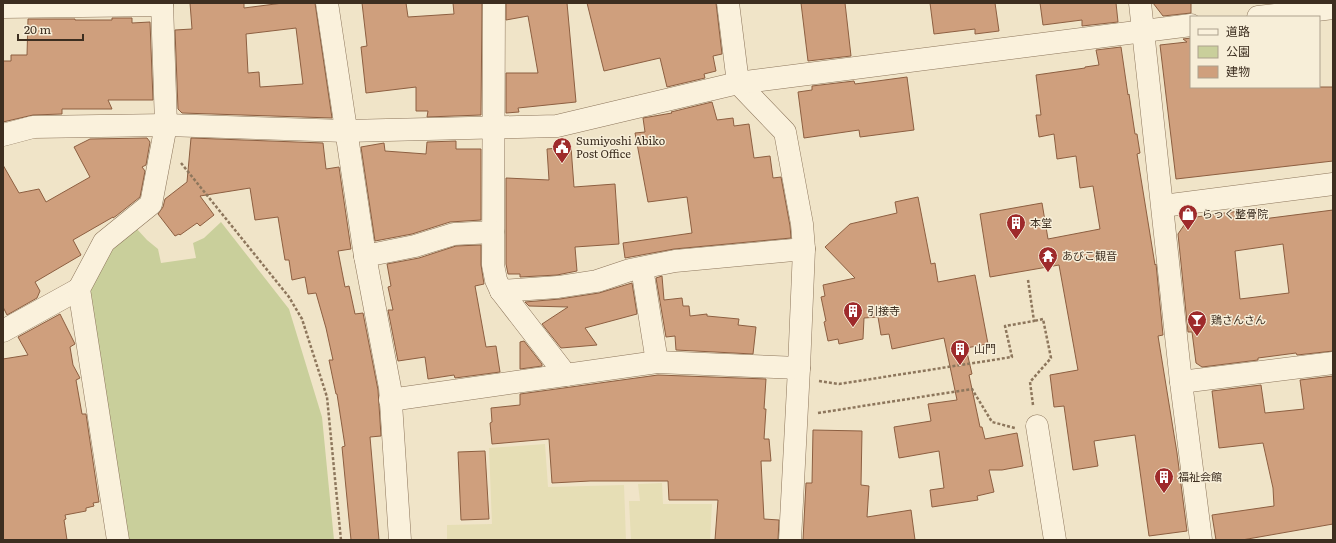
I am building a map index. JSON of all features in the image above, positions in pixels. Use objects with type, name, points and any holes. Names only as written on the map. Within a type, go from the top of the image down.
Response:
[{"type":"street","points":[[327,3],[365,256],[390,388],[400,540]]},
{"type":"street","points":[[494,3],[492,128],[493,264],[496,280],[501,291],[566,375]]},
{"type":"street","points":[[728,3],[738,83],[785,132],[802,224],[804,249],[790,540]]},
{"type":"street","points":[[1140,3],[1181,382],[1201,540]]},
{"type":"street","points":[[3,7],[162,4],[166,126],[151,204],[104,242],[79,289],[3,331]]},
{"type":"street","points":[[1266,16],[1333,8]]},
{"type":"street","points":[[3,135],[33,127],[166,126],[346,131],[557,126],[738,83],[1190,25]]},
{"type":"street","points":[[1163,206],[1333,184]]},
{"type":"street","points":[[365,256],[415,246],[454,234],[493,232]]},
{"type":"street","points":[[501,291],[558,287],[598,281],[630,270],[675,261],[804,249]]},
{"type":"street","points":[[642,268],[657,362]]},
{"type":"street","points":[[79,289],[118,540]]},
{"type":"street","points":[[390,400],[657,362],[799,374]]},
{"type":"street","points":[[1181,382],[1333,363]]},
{"type":"street","points":[[1037,430],[1055,540]]},
{"type":"path","points":[[178,157],[181,164],[289,297],[302,319],[327,397],[341,540]]},
{"type":"path","points":[[1028,280],[1034,321]]},
{"type":"path","points":[[797,416],[972,388],[992,422],[1037,430],[1030,382],[1052,358],[1043,319],[1005,326],[1012,358],[839,384],[799,374]]},
{"type":"shaded area","points":[[545,444],[548,487],[624,485],[626,540],[447,540],[447,525],[492,524],[489,448]]},
{"type":"shaded area","points":[[662,483],[663,504],[712,504],[710,540],[631,540],[629,501],[640,501],[638,484]]},
{"type":"green space","points":[[221,222],[289,309],[322,417],[334,540],[128,540],[89,292],[108,247],[136,228],[158,249],[161,263],[196,258],[193,243],[204,238]]},
{"type":"building","points":[[190,3],[244,3],[244,8],[283,3],[315,3],[332,118],[182,113],[178,109],[175,30],[192,29]],"holes":[[[296,28],[303,84],[260,87],[259,72],[248,73],[246,34]]]},
{"type":"building","points":[[362,3],[406,3],[408,17],[454,14],[453,3],[482,3],[481,115],[427,117],[428,111],[416,111],[416,87],[366,93],[361,47],[367,46]]},
{"type":"building","points":[[506,3],[567,3],[576,102],[518,108],[519,112],[506,113],[506,73],[538,73],[528,16],[506,20]]},
{"type":"building","points":[[587,3],[716,3],[722,54],[713,56],[716,71],[704,74],[705,78],[667,87],[660,58],[604,71]]},
{"type":"building","points":[[801,3],[845,3],[851,56],[808,61]]},
{"type":"building","points":[[930,3],[995,3],[999,31],[975,34],[975,29],[934,34]]},
{"type":"building","points":[[1040,3],[1116,3],[1118,22],[1082,26],[1082,20],[1043,25]]},
{"type":"building","points":[[1153,3],[1191,3],[1191,13],[1163,16]]},
{"type":"building","points":[[112,18],[132,18],[132,23],[150,22],[153,100],[108,100],[112,109],[62,109],[62,114],[33,115],[3,122],[3,61],[11,61],[11,55],[27,55],[28,19],[112,20]]},
{"type":"building","points":[[1190,38],[1190,88],[1333,87],[1333,161],[1176,179],[1160,45],[1187,42],[1183,39]]},
{"type":"building","points":[[1121,47],[1135,134],[1137,134],[1140,153],[1137,154],[1155,265],[1156,264],[1163,335],[1158,336],[1177,453],[1187,531],[1149,536],[1135,435],[1094,441],[1098,466],[1073,470],[1064,406],[1054,407],[1050,375],[1078,370],[1059,265],[990,277],[980,214],[1042,203],[1048,239],[1100,229],[1093,186],[1080,188],[1076,156],[1057,159],[1054,134],[1039,137],[1036,115],[1041,115],[1036,75],[1099,65],[1096,50]]},
{"type":"building","points":[[907,77],[914,130],[860,137],[859,130],[804,138],[798,92],[812,90],[812,86],[854,81],[855,84]]},
{"type":"building","points":[[712,102],[717,120],[733,118],[734,126],[749,124],[754,158],[770,156],[773,178],[781,177],[791,238],[674,249],[625,258],[623,243],[692,233],[687,197],[648,202],[635,133],[645,132],[643,118],[672,113],[671,112]]},
{"type":"building","points":[[147,138],[150,142],[146,165],[142,167],[145,171],[140,197],[113,218],[73,240],[81,255],[35,282],[40,291],[37,298],[7,315],[3,307],[3,165],[19,193],[39,189],[46,202],[90,177],[74,147],[90,139]]},
{"type":"building","points":[[191,138],[323,143],[326,169],[339,167],[351,249],[338,251],[345,287],[349,286],[355,314],[363,313],[378,390],[381,436],[370,437],[379,540],[351,540],[342,447],[345,446],[337,394],[329,360],[333,360],[326,328],[316,293],[308,294],[305,277],[292,280],[289,260],[285,260],[278,217],[255,220],[250,188],[200,196],[214,215],[200,226],[197,223],[180,235],[175,236],[158,214],[163,207],[165,199],[187,182]]},
{"type":"building","points":[[456,141],[456,149],[481,149],[481,220],[450,222],[412,234],[375,241],[361,147],[384,143],[385,151],[426,154],[427,142]]},
{"type":"building","points":[[571,147],[574,187],[615,184],[619,244],[575,247],[577,271],[557,275],[520,277],[520,274],[508,274],[506,264],[506,178],[549,180],[547,149]]},
{"type":"building","points":[[918,197],[931,264],[935,263],[938,282],[975,275],[988,344],[966,348],[972,374],[969,375],[980,427],[982,427],[985,439],[1017,433],[1023,466],[1002,470],[989,470],[994,492],[977,496],[978,500],[932,507],[930,490],[944,488],[939,451],[899,458],[894,427],[931,421],[928,404],[957,400],[944,338],[892,349],[889,334],[881,335],[878,317],[864,318],[863,339],[839,344],[838,339],[828,341],[821,297],[825,296],[823,285],[855,278],[825,247],[850,224],[897,213],[895,202]]},
{"type":"building","points":[[1261,208],[1263,219],[1333,210],[1333,351],[1297,355],[1296,353],[1258,358],[1258,360],[1202,367],[1196,363],[1192,332],[1188,332],[1178,234],[1189,218]],"holes":[[[1283,244],[1289,293],[1240,299],[1235,251]]]},
{"type":"building","points":[[481,245],[481,265],[484,284],[475,286],[486,347],[496,346],[500,372],[455,378],[454,375],[428,379],[425,357],[398,361],[388,310],[393,310],[388,287],[391,286],[387,264],[419,258],[456,246]]},
{"type":"building","points":[[662,276],[664,300],[682,298],[683,306],[689,306],[690,316],[707,314],[707,316],[739,319],[738,325],[756,327],[753,354],[676,350],[675,336],[666,337],[656,278]]},
{"type":"building","points":[[632,283],[637,314],[585,328],[597,345],[561,348],[542,324],[568,307],[529,306],[525,302],[560,299],[599,293]]},
{"type":"building","points":[[60,314],[75,344],[70,347],[73,365],[80,378],[76,380],[82,414],[86,414],[99,502],[93,503],[94,506],[86,508],[86,511],[65,515],[66,519],[64,520],[67,540],[3,540],[3,359],[28,355],[18,337]]},
{"type":"building","points":[[524,341],[542,366],[520,369],[520,342]]},
{"type":"building","points":[[658,375],[766,379],[764,439],[769,439],[771,461],[761,461],[764,519],[779,520],[778,540],[715,540],[718,500],[669,500],[668,481],[590,481],[552,483],[549,439],[492,444],[490,423],[492,422],[491,408],[520,405],[520,394]]},
{"type":"building","points":[[1333,376],[1333,524],[1242,540],[1216,540],[1212,515],[1274,506],[1273,488],[1263,443],[1219,448],[1212,391],[1261,385],[1265,413],[1304,409],[1300,380]]},
{"type":"building","points":[[813,430],[862,431],[861,485],[869,486],[867,517],[911,510],[915,540],[803,540],[806,483],[812,483]]},
{"type":"building","points":[[485,451],[489,519],[461,520],[458,452]]},
{"type":"place","name":"Sumiyoshi Abiko Post Office","points":[[562,164]]},
{"type":"place","name":"らっく整骨院","points":[[1188,231]]},
{"type":"place","name":"本堂","points":[[1016,240]]},
{"type":"place","name":"あびこ観音","points":[[1048,273]]},
{"type":"place","name":"引接寺","points":[[853,328]]},
{"type":"place","name":"鶏さんさん","points":[[1197,337]]},
{"type":"place","name":"山門","points":[[960,366]]},
{"type":"place","name":"福祉会館","points":[[1164,494]]}]
